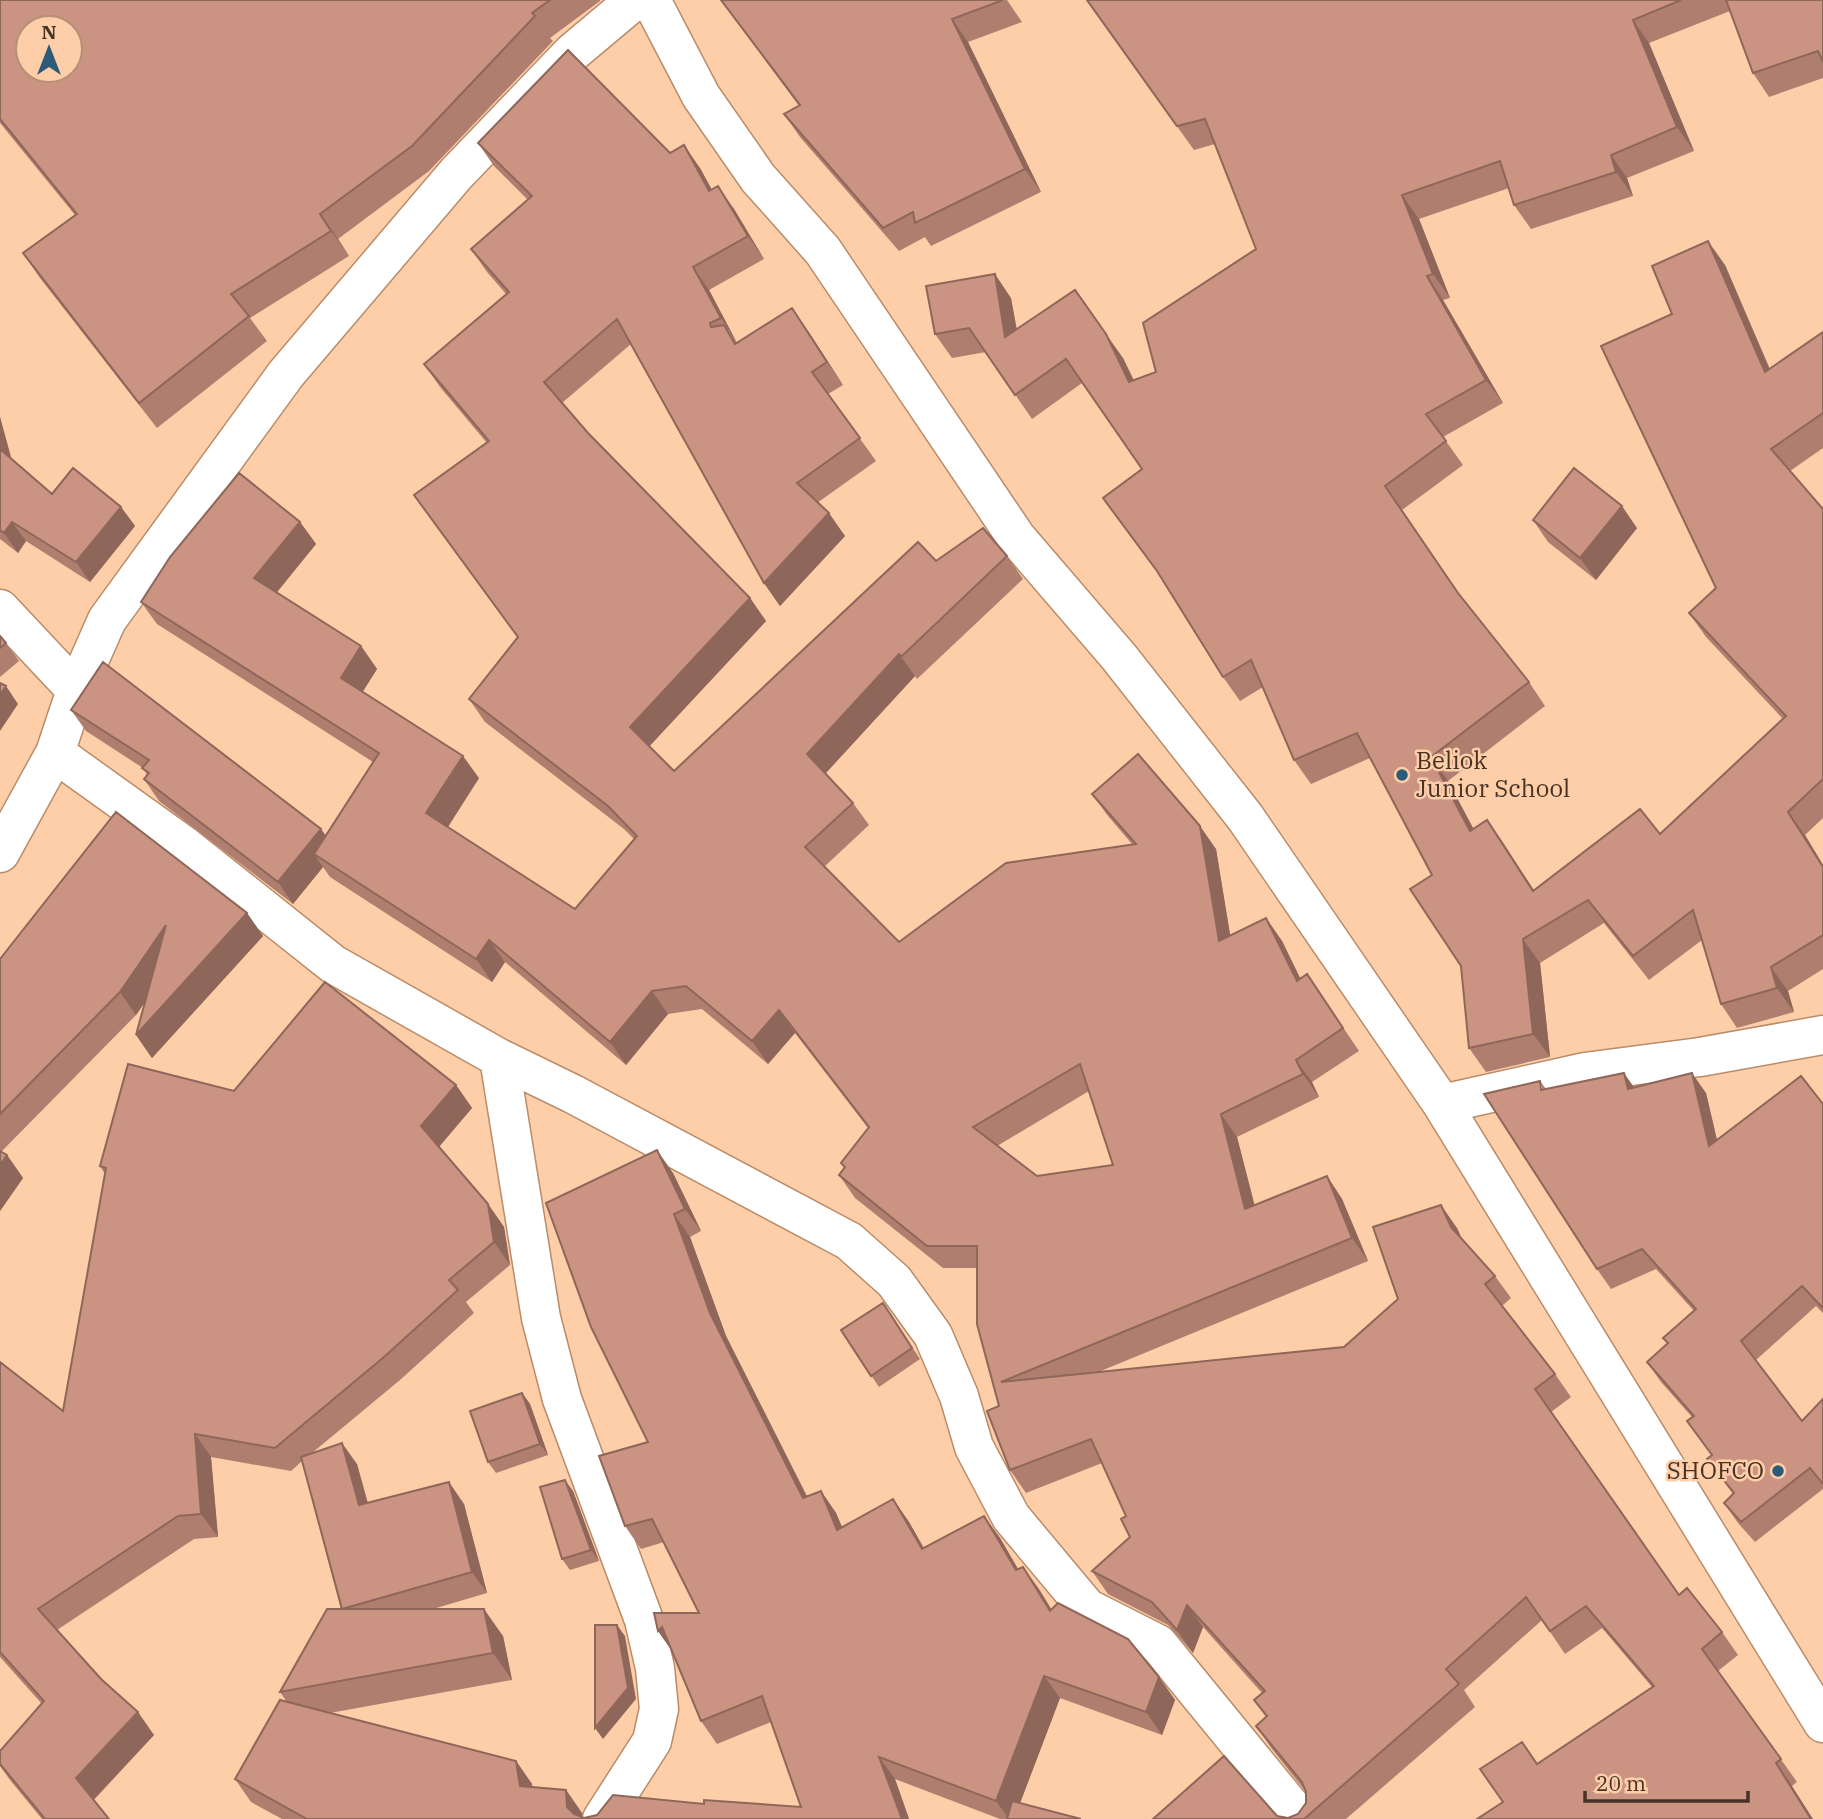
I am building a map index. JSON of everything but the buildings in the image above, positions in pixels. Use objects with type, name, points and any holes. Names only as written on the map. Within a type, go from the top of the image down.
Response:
[{"type":"street","points":[[0,853],[55,753],[76,690],[107,620],[286,374],[456,174],[572,52],[635,0]]},
{"type":"street","points":[[651,0],[701,96],[758,178],[823,251],[1016,537],[1119,657],[1245,817],[1442,1104],[1823,1723]]},
{"type":"street","points":[[0,609],[76,690]]},
{"type":"street","points":[[55,753],[186,847],[333,964],[499,1058],[849,1241],[894,1281],[933,1335],[959,1396],[974,1447],[1011,1517],[1087,1608],[1158,1644],[1301,1819]]},
{"type":"street","points":[[1442,1104],[1585,1072],[1700,1057],[1823,1035]]},
{"type":"street","points":[[499,1058],[541,1318],[562,1399],[644,1620],[655,1668],[659,1709],[652,1741],[602,1819]]},
{"type":"place","name":"Beliok Junior School","points":[[1402,775]]},
{"type":"place","name":"SHOFCO","points":[[1778,1471]]}]
